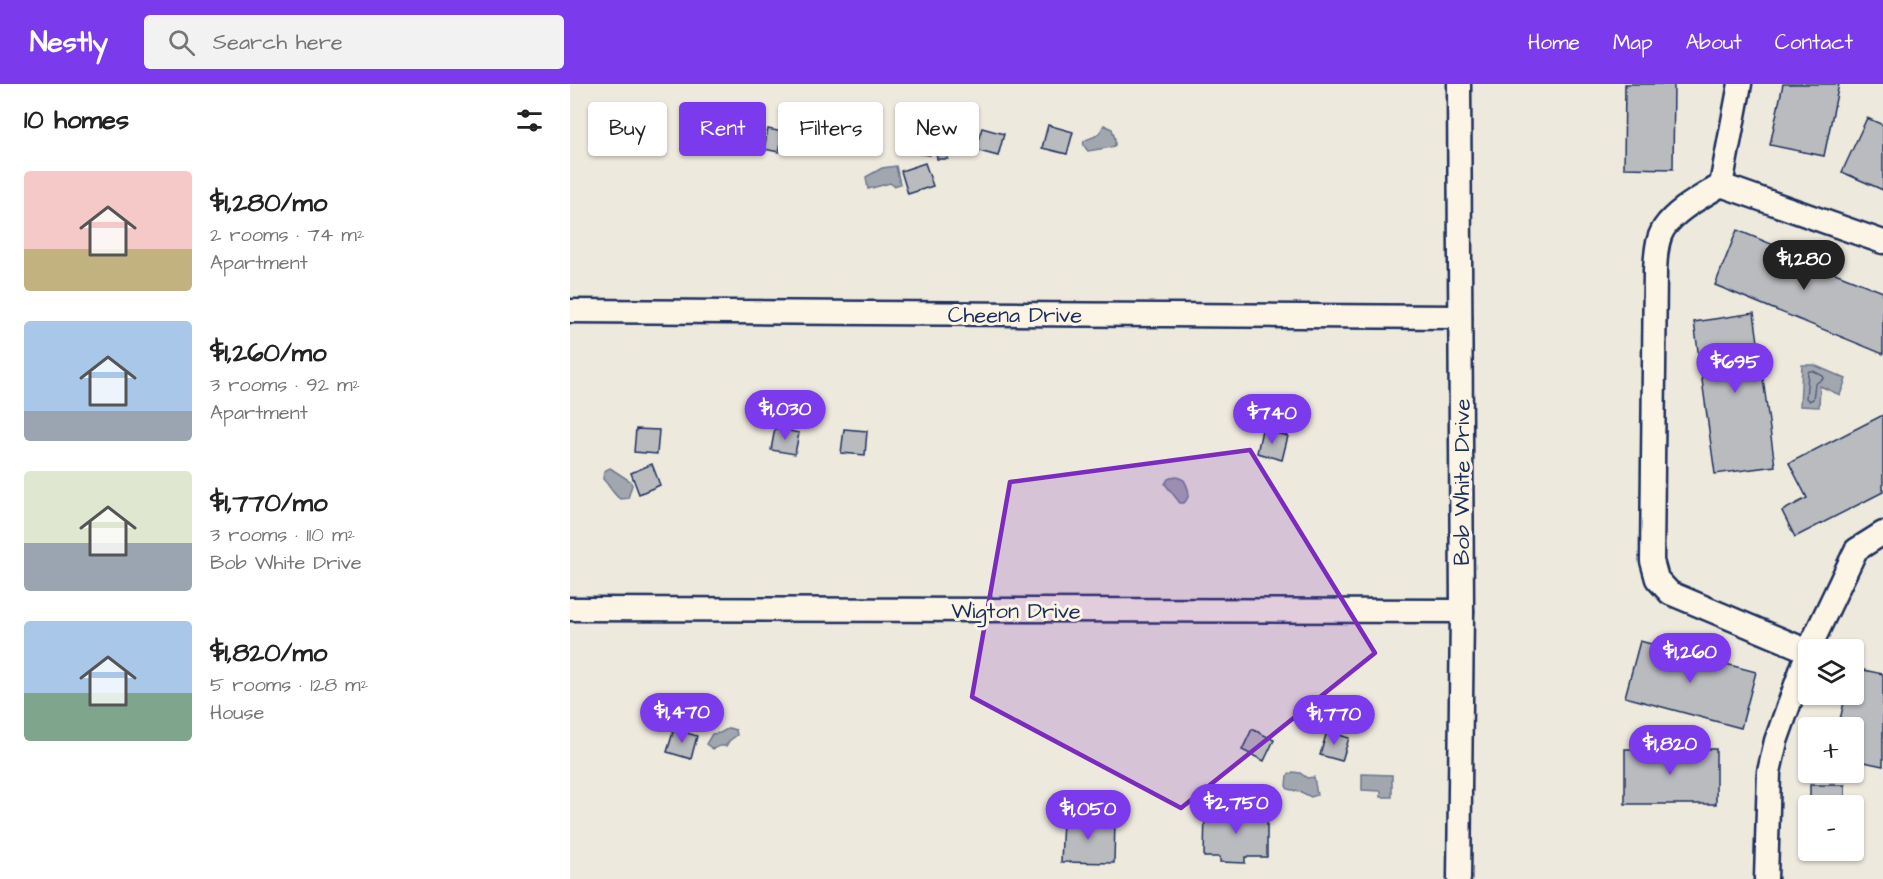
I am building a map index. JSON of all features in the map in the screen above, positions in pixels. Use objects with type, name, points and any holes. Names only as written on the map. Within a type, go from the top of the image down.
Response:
[{"type":"street","name":"Bob White Drive","points":[[1459,84],[1462,611],[1459,879]]},
{"type":"street","points":[[1740,84],[1721,186],[1678,214],[1664,229],[1657,248],[1652,561],[1657,579],[1670,593],[1798,647]]},
{"type":"street","points":[[1721,186],[1883,242]]},
{"type":"street","name":"Cheena Drive","points":[[570,311],[1460,316]]},
{"type":"street","points":[[1814,639],[1856,550],[1883,532]]},
{"type":"street","name":"Wigton Drive","points":[[570,609],[1462,611]]},
{"type":"street","points":[[1766,879],[1769,772],[1776,741],[1798,679]]},
{"type":"highlighted area","points":[[1250,450],[1375,653],[1181,808],[972,697],[1010,482]]},
{"type":"water","points":[[1104,125],[1112,129],[1115,145],[1088,151],[1084,141],[1099,133]]},
{"type":"water","points":[[896,166],[900,184],[894,186],[890,183],[868,189],[866,177],[882,168]]},
{"type":"water","points":[[1802,365],[1814,365],[1846,379],[1840,395],[1820,386],[1819,407],[1800,406]]},
{"type":"water","points":[[610,468],[630,481],[632,485],[628,498],[620,499],[603,479],[604,471]]},
{"type":"water","points":[[1175,476],[1184,480],[1188,489],[1189,494],[1184,503],[1180,503],[1165,484],[1168,479]]},
{"type":"water","points":[[729,728],[736,730],[737,735],[726,746],[713,749],[706,744],[712,734]]},
{"type":"water","points":[[1293,772],[1300,773],[1307,778],[1314,777],[1317,795],[1311,797],[1288,789],[1287,776]]},
{"type":"water","points":[[1362,774],[1392,775],[1392,797],[1381,797],[1381,791],[1362,790]]},
{"type":"building","points":[[1625,84],[1674,84],[1673,169],[1624,168]]},
{"type":"building","points":[[1783,84],[1839,84],[1824,156],[1770,145]]},
{"type":"building","points":[[1867,118],[1883,125],[1883,190],[1842,172]]},
{"type":"building","points":[[1048,125],[1073,132],[1067,154],[1042,148]]},
{"type":"building","points":[[982,128],[1004,134],[998,156],[979,151]]},
{"type":"building","points":[[768,129],[778,131],[778,152],[766,149]]},
{"type":"building","points":[[937,156],[948,156],[948,159],[937,159]]},
{"type":"building","points":[[925,163],[933,186],[908,194],[901,171]]},
{"type":"building","points":[[1737,230],[1798,255],[1797,258],[1883,292],[1883,354],[1715,285]]},
{"type":"building","points":[[1754,313],[1775,466],[1715,474],[1694,322]]},
{"type":"building","points":[[1883,415],[1883,492],[1795,537],[1782,511],[1807,498],[1789,463]]},
{"type":"building","points":[[775,428],[799,433],[795,454],[771,450]]},
{"type":"building","points":[[636,429],[659,430],[657,454],[634,452]]},
{"type":"building","points":[[844,429],[867,431],[865,455],[841,453]]},
{"type":"building","points":[[1262,430],[1288,436],[1282,460],[1257,453]]},
{"type":"building","points":[[652,464],[660,485],[639,494],[631,473]]},
{"type":"building","points":[[1640,641],[1756,672],[1741,728],[1625,697]]},
{"type":"building","points":[[1864,670],[1883,674],[1883,766],[1864,762],[1864,717],[1841,717],[1843,705],[1864,705]]},
{"type":"building","points":[[674,729],[697,736],[691,759],[667,752]]},
{"type":"building","points":[[1252,729],[1274,740],[1264,761],[1242,750]]},
{"type":"building","points":[[1327,731],[1349,738],[1342,761],[1320,755]]},
{"type":"building","points":[[1625,749],[1716,749],[1716,804],[1625,804]]},
{"type":"building","points":[[1810,785],[1845,785],[1845,795],[1810,795]]},
{"type":"building","points":[[1205,810],[1267,811],[1267,857],[1245,857],[1245,863],[1220,862],[1220,857],[1204,857]]},
{"type":"building","points":[[1063,819],[1115,820],[1114,863],[1061,862]]}]
